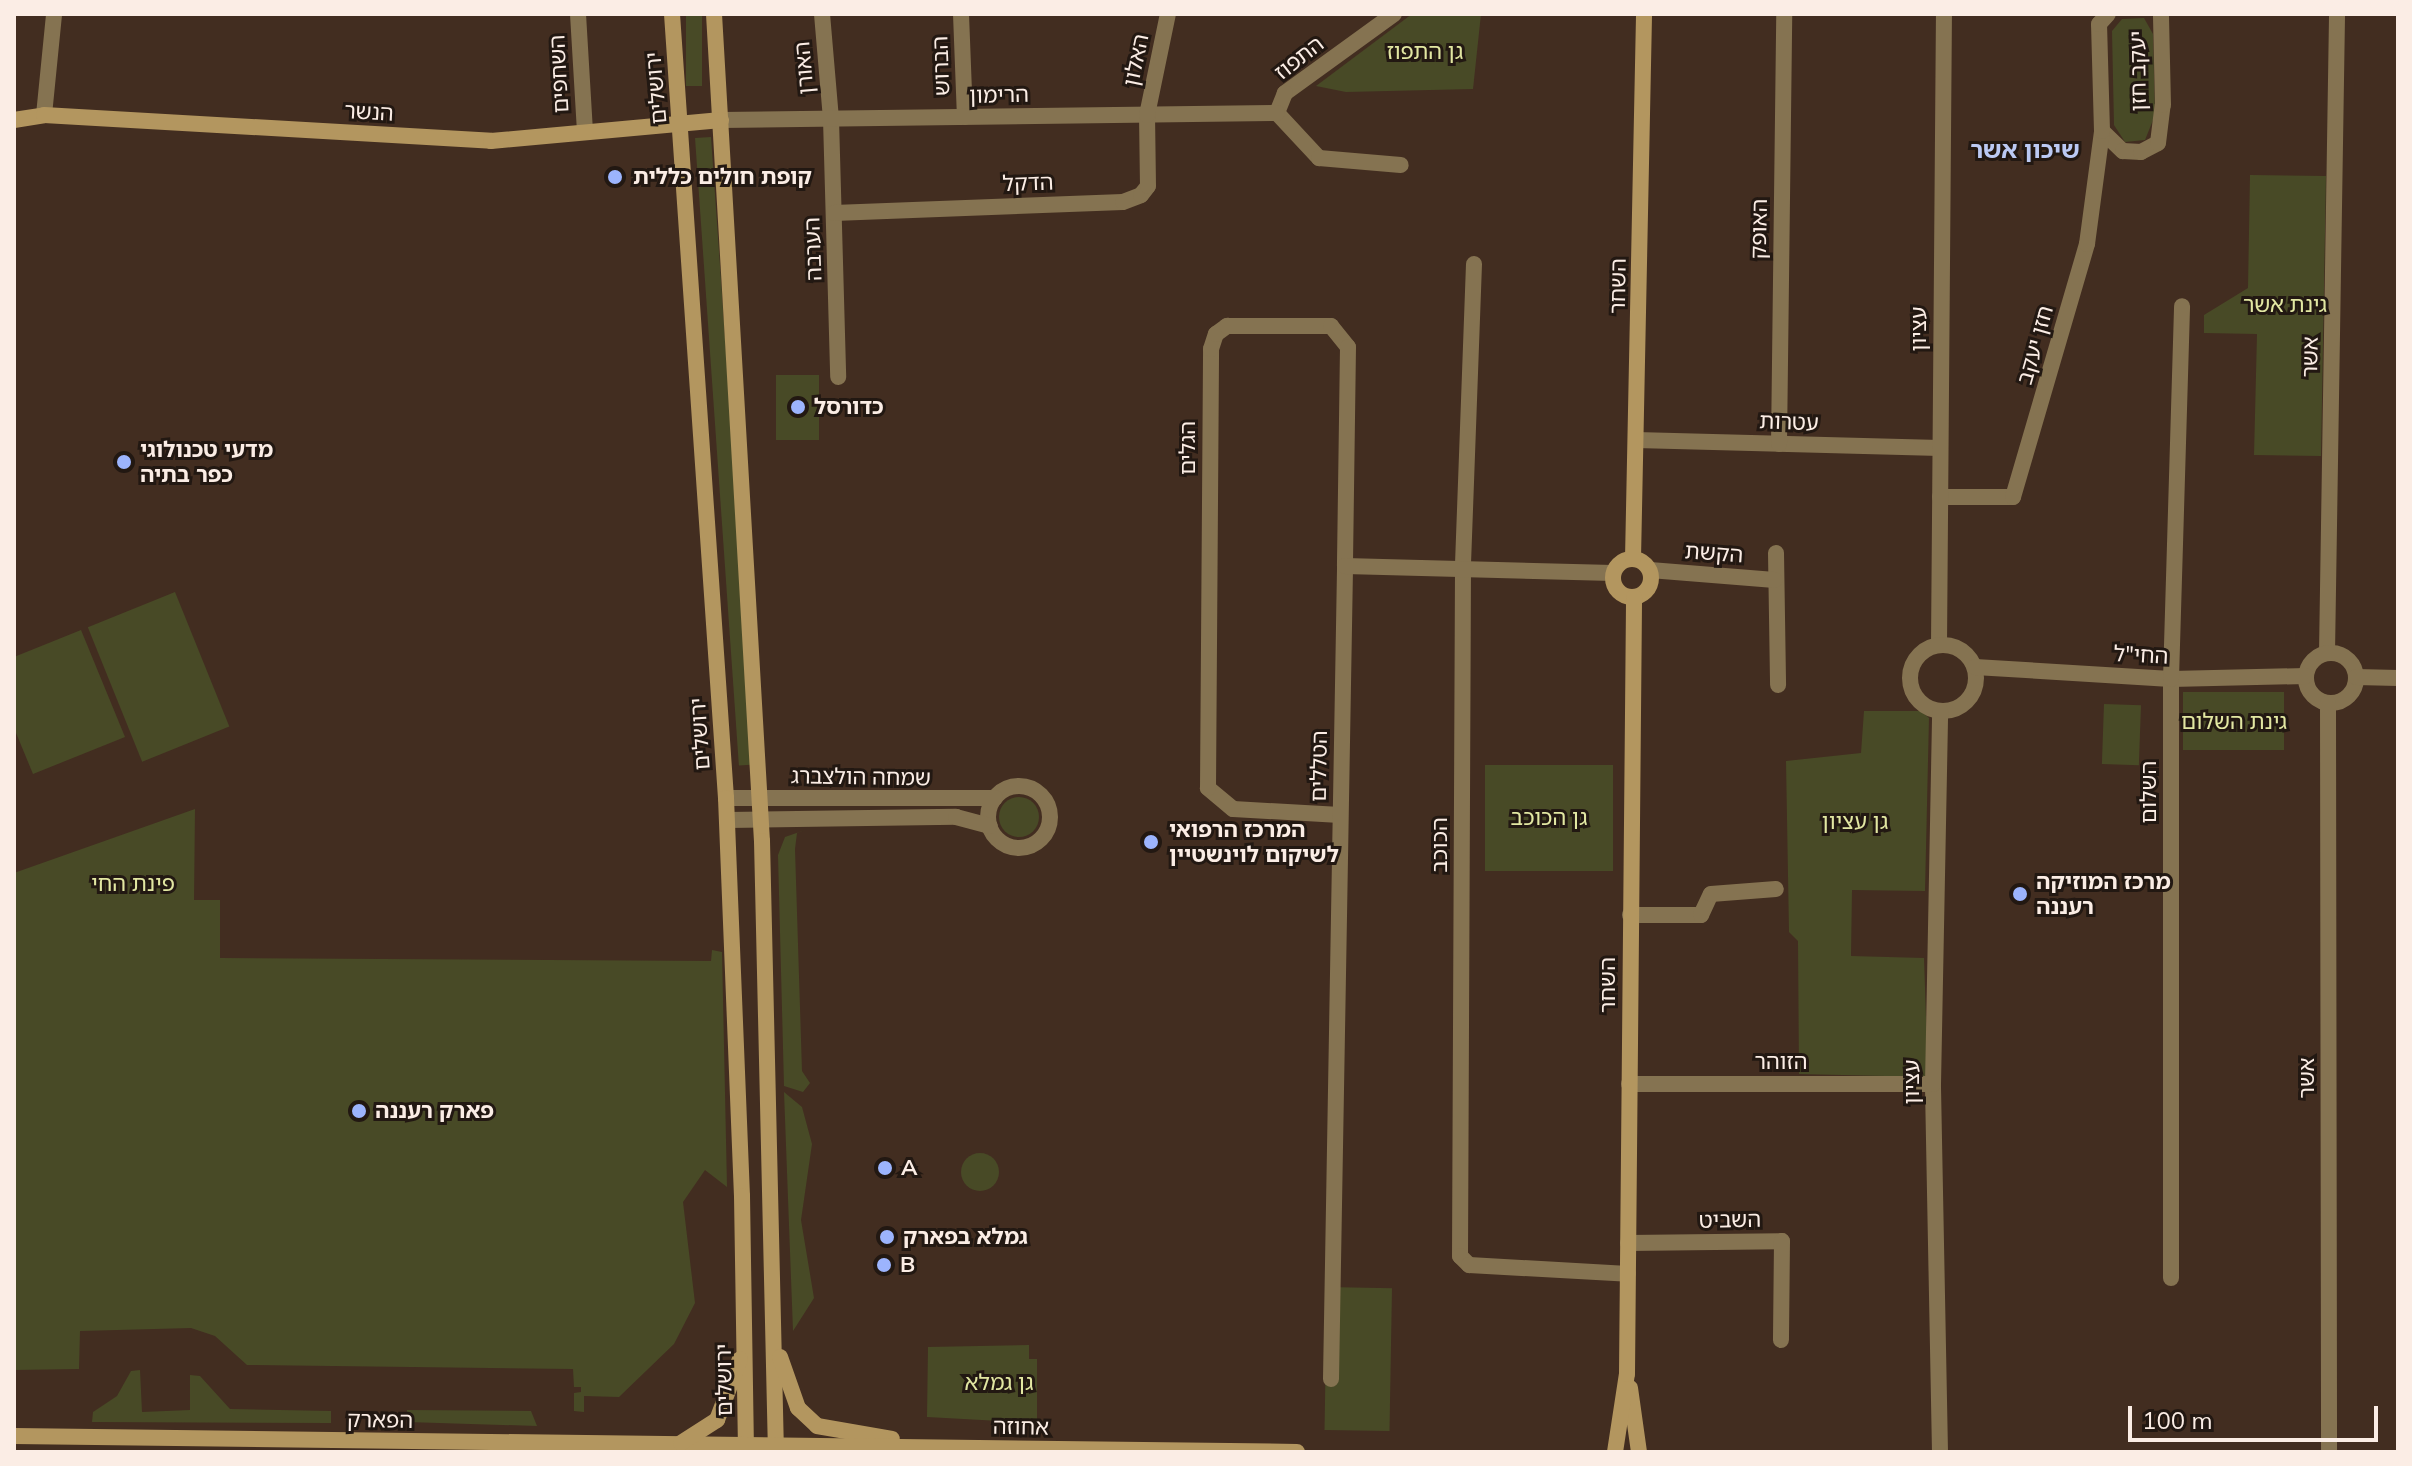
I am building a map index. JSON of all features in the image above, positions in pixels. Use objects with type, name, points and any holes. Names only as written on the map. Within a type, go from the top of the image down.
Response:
[{"type":"main road","name":"ירושלים","points":[[672,14],[728,820],[746,1338],[746,1449]]},
{"type":"main road","points":[[714,14],[761,818],[776,1449]]},
{"type":"main road","name":"השחר","points":[[1633,559],[1644,14]]},
{"type":"main road","name":"הנשר","points":[[14,120],[44,115],[491,141],[721,120]]},
{"type":"main road","points":[[1633,559],[1650,570],[1649,587],[1634,597],[1619,592],[1613,573],[1623,561],[1633,559]]},
{"type":"main road","name":"השחר","points":[[1615,1452],[1627,1374],[1634,597]]},
{"type":"main road","points":[[774,1335],[791,1393],[817,1426],[842,1434],[997,1449]]},
{"type":"main road","points":[[672,1446],[701,1434],[721,1414],[746,1338]]},
{"type":"main road","name":"השחר","points":[[1627,1374],[1639,1452]]},
{"type":"main road","name":"הפארק","points":[[14,1436],[193,1447],[672,1446],[746,1449]]},
{"type":"main road","name":"אחוזה","points":[[746,1449],[1297,1452]]},
{"type":"street","points":[[44,115],[54,14]]},
{"type":"street","name":"השחפים","points":[[578,14],[585,131]]},
{"type":"street","name":"האורן","points":[[822,14],[831,119]]},
{"type":"street","name":"הברוש","points":[[961,14],[965,117]]},
{"type":"street","name":"האלון","points":[[1147,115],[1168,14]]},
{"type":"street","name":"התפוז","points":[[1394,14],[1285,93],[1277,113],[1319,158],[1401,165]]},
{"type":"street","name":"האופק","points":[[1779,444],[1784,14]]},
{"type":"street","name":"עציון","points":[[1939,645],[1944,14]]},
{"type":"street","name":"יעקב חזן","points":[[2108,14],[2099,24],[2102,131],[2123,151],[2141,152],[2158,143],[2163,105],[2155,16]]},
{"type":"street","name":"אשר","points":[[2327,653],[2337,14]]},
{"type":"street","name":"הרימון","points":[[721,120],[1277,113]]},
{"type":"street","name":"הדקל","points":[[834,213],[1123,202],[1141,195],[1148,186],[1147,115]]},
{"type":"street","name":"הערבה","points":[[831,119],[838,377]]},
{"type":"street","name":"חזן יעקב","points":[[1940,497],[2013,497],[2087,244],[2102,131]]},
{"type":"street","name":"הכוכב","points":[[1474,264],[1463,569],[1460,1256],[1469,1265],[1628,1274]]},
{"type":"street","name":"השלום","points":[[2171,1278],[2171,679],[2182,306]]},
{"type":"street","name":"הגלים","points":[[1340,815],[1233,809],[1208,788],[1211,349],[1216,334],[1227,326],[1331,326],[1348,347],[1345,566]]},
{"type":"street","name":"עטרות","points":[[1636,440],[1940,448]]},
{"type":"street","name":"הקשת","points":[[1776,553],[1778,685]]},
{"type":"street","points":[[1345,566],[1613,573]]},
{"type":"street","name":"הטללים","points":[[1331,1379],[1345,566]]},
{"type":"street","name":"הקשת","points":[[1650,570],[1775,580]]},
{"type":"street","points":[[1939,645],[1960,650],[1975,667],[1970,697],[1940,711],[1916,697],[1910,674],[1919,656],[1939,645]]},
{"type":"street","points":[[2327,653],[2350,662],[2356,677],[2345,699],[2328,703],[2311,694],[2306,676],[2311,663],[2327,653]]},
{"type":"street","name":"החי\"ל","points":[[1975,667],[2171,679],[2306,676]]},
{"type":"street","points":[[2356,677],[2398,678]]},
{"type":"street","name":"אשר","points":[[2328,703],[2329,1452]]},
{"type":"street","name":"עציון","points":[[1940,711],[1933,1084],[1940,1452]]},
{"type":"street","points":[[1013,787],[1034,790],[1048,806],[1049,826],[1036,843],[1018,848],[1000,841],[990,826],[995,798],[1013,787]]},
{"type":"street","name":"שמחה הולצברג","points":[[726,798],[995,798]]},
{"type":"street","name":"שמחה הולצברג","points":[[728,820],[956,817],[990,826]]},
{"type":"street","points":[[1630,915],[1701,915],[1711,894],[1776,889]]},
{"type":"street","name":"הזוהר","points":[[1629,1084],[1933,1084]]},
{"type":"street","name":"השביט","points":[[1628,1243],[1782,1241],[1781,1340]]},
{"type":"green space","points":[[686,14],[702,14],[702,86],[686,86]]},
{"type":"green space","name":"גן התפוז","points":[[1412,14],[1481,14],[1473,89],[1346,92],[1316,86]]},
{"type":"green space","points":[[2144,18],[2153,34],[2155,115],[2145,140],[2125,142],[2114,125],[2112,31],[2122,19]]},
{"type":"green space","points":[[711,137],[755,764],[739,766],[695,138]]},
{"type":"green space","name":"גינת אשר","points":[[2250,175],[2326,176],[2321,456],[2254,455],[2257,334],[2204,333],[2204,315],[2248,288]]},
{"type":"green space","name":"כדורסל","points":[[776,375],[819,375],[819,440],[776,440]]},
{"type":"green space","points":[[175,592],[229,726],[142,762],[88,627]]},
{"type":"green space","points":[[81,630],[125,737],[33,774],[14,728],[14,657]]},
{"type":"green space","name":"גינת השלום","points":[[2183,692],[2284,692],[2284,750],[2183,750]]},
{"type":"green space","points":[[2104,704],[2141,705],[2139,765],[2102,764]]},
{"type":"green space","name":"גן עציון","points":[[1864,711],[1921,711],[1929,718],[1925,891],[1852,890],[1851,956],[1924,958],[1928,1077],[1799,1074],[1798,941],[1789,932],[1786,761],[1861,753]]},
{"type":"green space","name":"גן הכוכב","points":[[1485,765],[1613,765],[1613,871],[1485,871]]},
{"type":"green space","points":[[1019,797],[1033,803],[1039,817],[1033,831],[1019,837],[1005,831],[999,817],[1005,803]]},
{"type":"green space","name":"פארק רעננה","points":[[195,809],[194,900],[220,900],[220,958],[711,961],[712,950],[722,952],[727,1187],[705,1170],[683,1202],[695,1303],[674,1344],[619,1397],[584,1396],[584,1412],[574,1411],[574,1393],[581,1392],[581,1387],[574,1387],[573,1369],[247,1365],[215,1336],[191,1328],[80,1331],[79,1369],[14,1370],[14,873]]},
{"type":"green space","points":[[808,829],[797,833],[795,849],[802,1071],[810,1083],[803,1092],[784,1086],[778,855],[785,837]]},
{"type":"green space","points":[[784,1092],[802,1107],[812,1144],[801,1220],[814,1298],[793,1331]]},
{"type":"green space","points":[[980,1153],[993,1159],[999,1172],[993,1185],[980,1191],[967,1185],[961,1172],[967,1159]]},
{"type":"green space","points":[[1327,1287],[1392,1288],[1389,1431],[1325,1430]]},
{"type":"green space","name":"גן גמלא","points":[[1029,1345],[1029,1359],[1037,1359],[1037,1423],[927,1417],[928,1347]]},
{"type":"green space","points":[[140,1370],[142,1412],[190,1410],[190,1375],[200,1376],[230,1409],[331,1411],[331,1423],[92,1422],[93,1412],[117,1396],[131,1371]]},
{"type":"green space","points":[[407,1410],[531,1411],[537,1426],[407,1422]]},
{"type":"place","name":"קופת חולים כללית","points":[[615,177]]},
{"type":"place","name":"כדורסל","points":[[798,407]]},
{"type":"place","name":"מדעי טכנולוגי כפר בתיה","points":[[124,462]]},
{"type":"place","name":"המרכז הרפואי לשיקום לוינשטיין","points":[[1151,842]]},
{"type":"place","name":"מרכז המוזיקה רעננה","points":[[2020,894]]},
{"type":"place","name":"פארק רעננה","points":[[359,1111]]},
{"type":"place","name":"A","points":[[885,1168]]},
{"type":"place","name":"גמלא בפארק","points":[[887,1237]]},
{"type":"place","name":"B","points":[[884,1265]]},
{"type":"district","name":"שיכון אשר","points":[[2025,150]]},
{"type":"park label","name":"פינת החי","points":[[133,884]]}]
